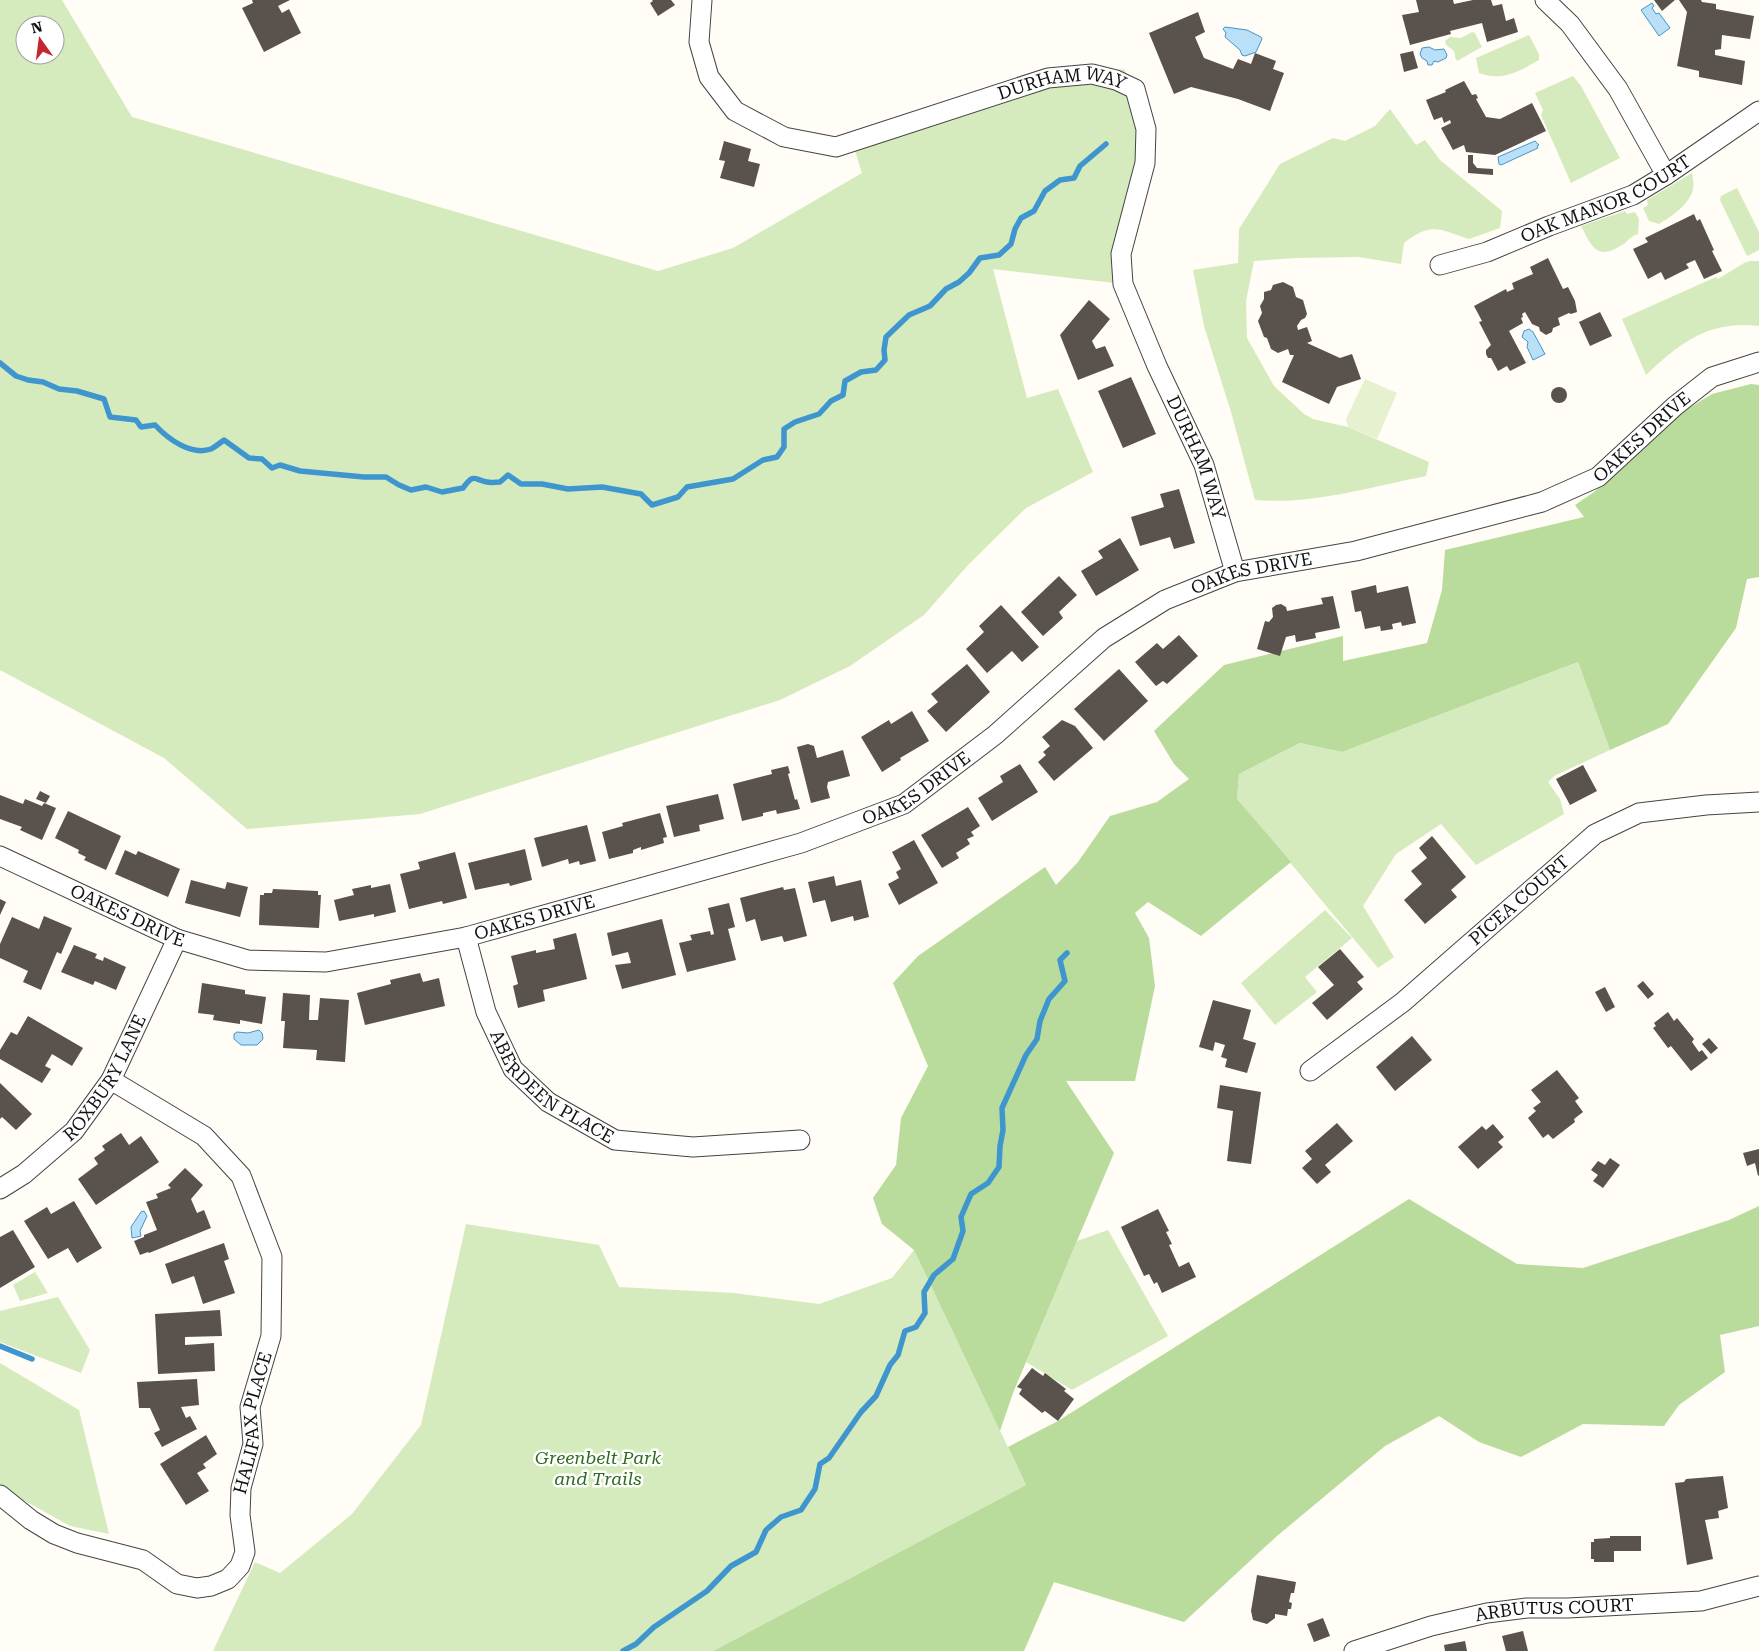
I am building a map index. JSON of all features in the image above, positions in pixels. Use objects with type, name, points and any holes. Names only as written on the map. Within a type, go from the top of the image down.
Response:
[{"type":"street","name":"DURHAM WAY","points":[[702,0],[699,42],[709,77],[735,111],[784,137],[836,146],[1048,78],[1092,74],[1116,80],[1135,89],[1146,129],[1145,163],[1121,254],[1123,284],[1157,366],[1204,465],[1235,572]]},
{"type":"street","points":[[1545,0],[1570,24],[1618,89],[1666,175]]},
{"type":"street","name":"OAK MANOR COURT","points":[[1440,265],[1487,252],[1549,226],[1632,195],[1666,175],[1759,111]]},
{"type":"street","name":"OAKES DRIVE","points":[[0,856],[177,938],[248,960],[326,962],[466,937],[801,842],[904,804],[995,735],[1104,638],[1165,600],[1235,572],[1356,551],[1542,502],[1598,477],[1675,406],[1712,378],[1759,362]]},
{"type":"street","name":"PICEA COURT","points":[[1310,1071],[1404,1002],[1594,834],[1639,812],[1759,802]]},
{"type":"street","name":"ABERDEEN PLACE","points":[[466,937],[486,1012],[513,1069],[548,1102],[615,1140],[693,1147],[800,1140]]},
{"type":"street","name":"ROXBURY LANE","points":[[0,1189],[24,1174],[74,1132],[111,1080],[177,938]]},
{"type":"street","name":"HALIFAX PLACE","points":[[0,1495],[31,1520],[54,1534],[77,1543],[144,1560],[177,1584],[197,1588],[211,1586],[228,1579],[240,1566],[245,1552],[240,1515],[241,1488],[253,1444],[250,1407],[271,1336],[272,1257],[240,1176],[204,1136],[111,1080]]},
{"type":"street","name":"ARBUTUS COURT","points":[[1354,1651],[1431,1626],[1487,1613],[1527,1608],[1568,1608],[1702,1601],[1759,1586]]},
{"type":"green space","points":[[0,0],[62,0],[132,117],[658,271],[733,248],[862,173],[854,148],[1048,78],[1124,69],[1140,105],[1146,129],[1123,284],[993,269],[1027,398],[1058,389],[1093,472],[1026,508],[968,565],[924,615],[850,666],[780,700],[420,814],[247,829],[164,758],[0,670]]},
{"type":"green space","points":[[1472,32],[1475,33],[1482,47],[1457,61],[1453,50],[1446,45],[1445,41],[1450,37],[1461,38]]},
{"type":"green space","points":[[1529,35],[1539,54],[1539,60],[1518,71],[1503,76],[1479,73],[1476,58]]},
{"type":"green space","points":[[1573,76],[1581,86],[1620,158],[1571,183],[1541,115],[1543,110],[1535,93]]},
{"type":"green space","points":[[1390,109],[1416,145],[1425,140],[1440,160],[1502,211],[1500,228],[1469,239],[1436,229],[1422,232],[1404,243],[1401,264],[1359,257],[1254,261],[1246,301],[1247,338],[1274,386],[1304,414],[1313,419],[1348,427],[1429,462],[1426,476],[1319,498],[1276,501],[1255,500],[1231,412],[1204,326],[1193,270],[1238,263],[1239,229],[1280,164],[1333,138],[1345,141],[1375,126]]},
{"type":"green space","points":[[1692,173],[1693,189],[1684,205],[1659,224],[1649,221],[1643,208],[1648,205],[1647,200]]},
{"type":"green space","points":[[1737,188],[1759,232],[1759,250],[1747,256],[1720,200],[1721,196]]},
{"type":"green space","points":[[1625,211],[1627,214],[1635,212],[1639,219],[1638,234],[1615,249],[1602,252],[1594,247],[1581,226]]},
{"type":"green space","points":[[1750,261],[1759,261],[1759,326],[1741,325],[1725,327],[1710,330],[1696,336],[1671,353],[1646,375],[1622,319],[1716,277],[1718,279]]},
{"type":"green space","points":[[1365,379],[1397,393],[1377,439],[1348,427],[1346,419]]},
{"type":"green space","points":[[1751,384],[1759,385],[1759,577],[1747,579],[1736,628],[1668,724],[1610,750],[1578,662],[1342,752],[1300,743],[1239,774],[1237,799],[1291,862],[1201,936],[1148,902],[1135,913],[1149,938],[1155,986],[1135,1081],[1066,1081],[1114,1153],[1013,1393],[1000,1431],[914,1250],[882,1224],[873,1198],[896,1165],[901,1118],[928,1066],[893,983],[918,956],[1045,867],[1056,885],[1078,862],[1110,816],[1157,802],[1189,779],[1174,764],[1154,731],[1224,665],[1343,636],[1343,661],[1427,643],[1442,590],[1445,550],[1584,517],[1575,505],[1594,492],[1673,418],[1712,394]]},
{"type":"green space","points":[[1578,662],[1610,750],[1554,776],[1548,782],[1560,799],[1564,814],[1476,865],[1441,824],[1396,854],[1363,906],[1394,957],[1378,968],[1237,799],[1239,774],[1300,743],[1342,752]]},
{"type":"green space","points":[[1325,910],[1352,938],[1305,977],[1317,992],[1275,1025],[1241,983]]},
{"type":"green space","points":[[1409,1199],[1517,1264],[1583,1268],[1729,1220],[1759,1206],[1759,1326],[1720,1335],[1725,1372],[1679,1405],[1664,1426],[1583,1424],[1521,1457],[1479,1442],[1439,1416],[1385,1446],[1277,1536],[1184,1622],[1054,1582],[1024,1651],[713,1651],[1026,1485],[1008,1447],[1058,1421]]},
{"type":"green space","name":"Greenbelt Park and Trails","points":[[466,1224],[599,1245],[619,1287],[734,1293],[819,1304],[892,1278],[914,1250],[1026,1485],[713,1651],[213,1651],[255,1562],[280,1573],[352,1514],[421,1425]]},
{"type":"green space","points":[[1108,1230],[1168,1336],[1072,1390],[1026,1362],[1077,1241]]},
{"type":"green space","points":[[35,1272],[48,1293],[20,1301],[13,1285]]},
{"type":"green space","points":[[58,1297],[90,1350],[81,1373],[0,1342],[0,1311]]},
{"type":"green space","points":[[0,1363],[79,1410],[109,1534],[70,1526],[0,1487]]},
{"type":"water","points":[[1652,3],[1654,6],[1652,8],[1656,14],[1659,13],[1670,28],[1659,36],[1641,10]]},
{"type":"water","points":[[1225,27],[1247,30],[1261,37],[1262,39],[1256,52],[1245,56],[1242,55],[1240,50],[1225,37],[1226,33],[1223,29]]},
{"type":"water","points":[[1429,47],[1435,50],[1444,49],[1447,55],[1446,58],[1438,62],[1434,61],[1432,65],[1428,65],[1427,61],[1420,54],[1422,48]]},
{"type":"water","points":[[1535,141],[1539,145],[1537,146],[1538,148],[1501,165],[1499,164],[1498,157]]},
{"type":"water","points":[[1529,329],[1533,332],[1545,354],[1533,360],[1527,347],[1528,342],[1522,337],[1524,331]]},
{"type":"water","points":[[259,1030],[262,1033],[263,1039],[257,1045],[241,1045],[234,1039],[234,1034],[237,1032],[248,1033]]},
{"type":"water","points":[[144,1211],[147,1216],[140,1231],[141,1236],[132,1238],[131,1227],[141,1212]]},
{"type":"building","points":[[252,0],[290,0],[278,6],[282,13],[289,9],[301,33],[264,52],[242,8],[253,3]]},
{"type":"building","points":[[652,0],[671,0],[675,5],[658,16],[650,3]]},
{"type":"building","points":[[1416,0],[1453,0],[1454,4],[1473,0],[1491,0],[1493,6],[1502,4],[1506,21],[1514,18],[1518,32],[1487,42],[1482,23],[1450,31],[1451,34],[1410,45],[1402,15],[1419,12]]},
{"type":"building","points":[[1654,0],[1675,0],[1662,11]]},
{"type":"building","points":[[1679,0],[1701,0],[1702,2],[1716,4],[1716,9],[1754,16],[1750,39],[1722,35],[1721,49],[1715,50],[1715,55],[1745,61],[1742,85],[1699,77],[1699,71],[1677,66],[1687,12]]},
{"type":"building","points":[[1198,12],[1205,32],[1195,37],[1204,58],[1233,69],[1238,59],[1251,64],[1255,53],[1276,61],[1273,69],[1284,73],[1270,111],[1238,99],[1191,87],[1174,94],[1149,33]]},
{"type":"building","points":[[1413,51],[1418,68],[1404,72],[1400,54]]},
{"type":"building","points":[[1464,81],[1472,95],[1476,94],[1478,98],[1476,99],[1486,117],[1500,119],[1532,103],[1546,131],[1495,155],[1466,152],[1464,145],[1453,150],[1441,128],[1451,123],[1450,120],[1444,123],[1442,117],[1434,120],[1426,100],[1446,92],[1445,90]]},
{"type":"building","points":[[724,141],[751,149],[748,161],[760,164],[754,187],[720,178],[725,161],[719,160]]},
{"type":"building","points":[[1468,155],[1473,155],[1473,163],[1477,168],[1493,169],[1493,175],[1468,173]]},
{"type":"building","points":[[1694,214],[1697,221],[1700,219],[1722,271],[1704,279],[1695,260],[1686,264],[1689,268],[1665,280],[1661,272],[1648,279],[1633,249],[1648,242],[1645,238]]},
{"type":"building","points":[[1548,258],[1563,289],[1568,287],[1575,301],[1577,312],[1558,318],[1560,325],[1553,328],[1552,332],[1546,335],[1540,331],[1539,327],[1532,324],[1525,312],[1522,314],[1523,323],[1509,331],[1526,363],[1510,371],[1507,366],[1498,371],[1491,358],[1488,358],[1486,354],[1486,350],[1491,345],[1479,322],[1482,321],[1474,306],[1506,289],[1507,292],[1514,289],[1512,283],[1533,274],[1530,267]]},
{"type":"building","points":[[1283,282],[1293,287],[1296,297],[1303,300],[1307,314],[1297,326],[1298,330],[1307,327],[1312,341],[1307,343],[1340,358],[1352,354],[1361,379],[1337,387],[1329,404],[1282,382],[1294,355],[1290,355],[1288,349],[1278,353],[1271,349],[1267,338],[1264,337],[1258,321],[1262,313],[1260,306],[1264,299],[1264,292],[1271,290],[1273,285]]},
{"type":"building","points":[[1089,300],[1110,319],[1092,341],[1096,349],[1105,346],[1114,366],[1078,380],[1060,335]]},
{"type":"building","points":[[1600,312],[1612,336],[1590,346],[1579,322]]},
{"type":"building","points":[[1131,377],[1156,434],[1123,448],[1098,391]]},
{"type":"building","points":[[1556,387],[1562,387],[1567,392],[1565,401],[1556,403],[1551,398],[1551,392]]},
{"type":"building","points":[[1179,489],[1195,543],[1174,549],[1170,537],[1140,546],[1131,517],[1164,507],[1160,494]]},
{"type":"building","points":[[1120,538],[1139,570],[1096,596],[1081,571],[1103,558],[1098,551]]},
{"type":"building","points":[[1059,576],[1077,595],[1059,612],[1063,618],[1043,636],[1021,612]]},
{"type":"building","points":[[1376,585],[1377,593],[1408,586],[1416,623],[1402,626],[1401,622],[1392,624],[1393,629],[1381,631],[1380,626],[1365,629],[1361,611],[1355,612],[1351,591]]},
{"type":"building","points":[[1333,596],[1340,628],[1315,633],[1316,638],[1296,642],[1295,635],[1286,637],[1280,656],[1257,649],[1265,621],[1269,622],[1273,617],[1272,608],[1276,605],[1281,604],[1286,607],[1287,611],[1323,604],[1321,598]]},
{"type":"building","points":[[1001,605],[1039,647],[1022,662],[1012,651],[987,673],[966,649],[984,632],[979,626]]},
{"type":"building","points":[[1179,635],[1198,656],[1167,684],[1163,681],[1156,686],[1135,662],[1157,643],[1163,649]]},
{"type":"building","points":[[967,664],[990,692],[946,732],[927,711],[938,702],[931,694]]},
{"type":"building","points":[[1119,669],[1148,701],[1104,741],[1074,709]]},
{"type":"building","points":[[912,711],[929,741],[900,758],[901,760],[882,772],[861,737],[889,720],[891,724]]},
{"type":"building","points":[[1062,720],[1075,726],[1093,748],[1054,781],[1038,762],[1046,755],[1043,752],[1050,746],[1042,737]]},
{"type":"building","points":[[808,744],[814,746],[817,758],[843,750],[850,776],[828,782],[827,787],[830,798],[811,803],[797,747]]},
{"type":"building","points":[[1020,764],[1038,792],[992,821],[978,798],[1003,782],[1000,776]]},
{"type":"building","points":[[1583,765],[1597,791],[1570,805],[1556,779]]},
{"type":"building","points":[[788,766],[790,773],[788,774],[795,800],[797,799],[800,809],[777,814],[776,810],[763,813],[763,816],[742,821],[733,784],[772,774],[771,770]]},
{"type":"building","points":[[40,791],[50,796],[46,803],[36,799]]},
{"type":"building","points":[[718,794],[724,819],[699,825],[700,831],[674,837],[666,806]]},
{"type":"building","points":[[0,795],[23,804],[25,799],[42,806],[44,803],[56,808],[42,840],[20,830],[22,827],[0,819]]},
{"type":"building","points":[[968,807],[980,826],[971,832],[974,836],[967,839],[970,844],[956,853],[959,858],[942,868],[921,835]]},
{"type":"building","points":[[68,811],[121,836],[106,870],[84,860],[86,857],[78,853],[79,850],[55,838]]},
{"type":"building","points":[[660,813],[667,837],[663,838],[664,843],[641,850],[641,847],[633,850],[633,853],[609,859],[602,832],[623,826],[622,823]]},
{"type":"building","points":[[587,825],[596,861],[580,865],[579,861],[569,864],[568,859],[542,867],[534,838]]},
{"type":"building","points":[[1432,836],[1466,877],[1451,890],[1457,897],[1425,924],[1404,900],[1422,884],[1411,871],[1427,858],[1419,848]]},
{"type":"building","points":[[914,840],[938,883],[899,905],[888,884],[899,878],[896,872],[901,869],[892,852]]},
{"type":"building","points":[[525,849],[532,880],[510,886],[509,883],[475,890],[468,863]]},
{"type":"building","points":[[125,850],[136,855],[138,851],[180,869],[168,897],[115,874]]},
{"type":"building","points":[[455,852],[467,898],[443,904],[442,901],[409,909],[400,874],[420,869],[418,862]]},
{"type":"building","points":[[834,876],[836,886],[861,880],[869,917],[854,921],[853,916],[831,922],[825,900],[813,903],[808,882]]},
{"type":"building","points":[[191,880],[225,889],[227,882],[248,887],[240,917],[185,903]]},
{"type":"building","points":[[390,884],[396,912],[374,917],[374,914],[339,921],[334,900],[354,895],[352,889]]},
{"type":"building","points":[[783,887],[784,890],[795,888],[807,936],[784,942],[782,936],[761,941],[755,919],[746,922],[740,898]]},
{"type":"building","points":[[273,889],[318,891],[318,895],[321,895],[319,928],[259,925],[260,895],[272,893]]},
{"type":"building","points":[[0,899],[6,902],[0,915]]},
{"type":"building","points":[[729,903],[735,927],[728,929],[736,960],[687,972],[679,943],[692,940],[690,935],[710,931],[711,935],[714,934],[708,908]]},
{"type":"building","points":[[44,916],[72,928],[61,954],[57,952],[41,990],[23,982],[28,971],[0,958],[0,944],[12,917],[39,929]]},
{"type":"building","points":[[662,919],[676,975],[622,989],[615,965],[631,963],[628,952],[612,956],[607,933]]},
{"type":"building","points":[[576,933],[587,979],[543,990],[545,1001],[518,1008],[513,986],[518,984],[511,956],[536,950],[536,953],[555,949],[553,939]]},
{"type":"building","points":[[74,945],[97,954],[95,958],[103,961],[104,957],[126,967],[116,990],[95,981],[93,985],[61,972]]},
{"type":"building","points":[[1340,949],[1364,977],[1357,982],[1363,989],[1327,1020],[1312,1003],[1334,985],[1318,967]]},
{"type":"building","points":[[420,973],[423,982],[439,978],[445,1006],[365,1025],[357,993],[391,984],[390,980]]},
{"type":"building","points":[[1643,981],[1654,994],[1648,999],[1637,986]]},
{"type":"building","points":[[202,983],[245,990],[245,994],[266,997],[262,1024],[240,1020],[240,1024],[213,1020],[214,1015],[198,1013]]},
{"type":"building","points":[[1605,987],[1615,1007],[1606,1012],[1595,992]]},
{"type":"building","points":[[283,993],[310,995],[309,1020],[318,1020],[320,998],[349,1000],[345,1062],[316,1060],[317,1050],[283,1048],[285,1021],[281,1021]]},
{"type":"building","points":[[1213,1000],[1251,1010],[1243,1039],[1256,1043],[1247,1073],[1225,1067],[1227,1059],[1221,1057],[1225,1045],[1215,1042],[1213,1051],[1199,1047]]},
{"type":"building","points":[[1668,1012],[1674,1021],[1677,1018],[1694,1039],[1692,1042],[1699,1052],[1702,1050],[1708,1058],[1691,1071],[1671,1046],[1668,1048],[1653,1028],[1656,1026],[1654,1023]]},
{"type":"building","points":[[28,1016],[83,1048],[72,1066],[52,1054],[45,1066],[51,1069],[42,1083],[0,1059],[0,1050],[11,1032],[17,1035]]},
{"type":"building","points":[[1412,1036],[1432,1060],[1395,1091],[1376,1067]]},
{"type":"building","points":[[1709,1038],[1718,1048],[1711,1054],[1702,1044]]},
{"type":"building","points":[[1557,1070],[1579,1098],[1575,1101],[1583,1112],[1574,1119],[1575,1122],[1553,1139],[1548,1134],[1543,1138],[1528,1118],[1536,1111],[1533,1108],[1541,1102],[1531,1090]]},
{"type":"building","points":[[0,1083],[32,1114],[16,1130],[2,1117],[0,1119]]},
{"type":"building","points":[[1220,1085],[1261,1092],[1251,1164],[1227,1161],[1233,1111],[1217,1108]]},
{"type":"building","points":[[1337,1123],[1353,1141],[1325,1165],[1331,1172],[1317,1184],[1302,1168],[1312,1159],[1305,1151]]},
{"type":"building","points":[[1493,1124],[1504,1137],[1498,1142],[1503,1147],[1478,1169],[1458,1147],[1482,1126],[1486,1130]]},
{"type":"building","points":[[121,1133],[129,1145],[141,1136],[159,1162],[96,1205],[78,1179],[98,1164],[94,1158],[105,1150],[102,1146]]},
{"type":"building","points":[[1759,1149],[1758,1176],[1755,1163],[1747,1166],[1743,1153]]},
{"type":"building","points":[[1610,1158],[1620,1165],[1603,1188],[1593,1181],[1598,1175],[1591,1170],[1598,1161],[1605,1165]]},
{"type":"building","points":[[185,1168],[203,1185],[191,1199],[197,1213],[204,1210],[211,1228],[140,1255],[134,1241],[157,1230],[146,1202],[158,1198],[156,1194],[171,1188],[168,1185]]},
{"type":"building","points":[[74,1201],[102,1248],[77,1263],[68,1248],[48,1259],[24,1221],[47,1207],[51,1214]]},
{"type":"building","points":[[1158,1209],[1169,1231],[1166,1232],[1172,1244],[1169,1245],[1179,1267],[1189,1262],[1196,1277],[1162,1293],[1157,1282],[1154,1284],[1149,1274],[1144,1276],[1121,1227]]},
{"type":"building","points":[[13,1230],[35,1267],[0,1288],[0,1237]]},
{"type":"building","points":[[224,1243],[229,1259],[224,1261],[235,1293],[203,1304],[194,1276],[172,1284],[165,1264]]},
{"type":"building","points":[[220,1310],[222,1336],[185,1337],[185,1345],[214,1343],[215,1371],[158,1374],[155,1314]]},
{"type":"building","points":[[1032,1368],[1043,1376],[1045,1373],[1066,1389],[1064,1391],[1074,1399],[1058,1421],[1045,1411],[1042,1413],[1019,1394],[1022,1389],[1017,1387]]},
{"type":"building","points":[[197,1379],[199,1405],[181,1407],[186,1418],[190,1416],[197,1429],[162,1447],[154,1433],[160,1430],[150,1408],[139,1408],[137,1382]]},
{"type":"building","points":[[206,1435],[217,1454],[203,1464],[206,1468],[197,1473],[209,1491],[186,1505],[160,1464]]},
{"type":"building","points":[[1723,1476],[1728,1508],[1718,1511],[1719,1518],[1705,1520],[1713,1559],[1687,1565],[1675,1483],[1684,1482],[1686,1479]]},
{"type":"building","points":[[1610,1536],[1641,1536],[1641,1551],[1614,1551],[1614,1562],[1594,1562],[1594,1559],[1591,1559],[1591,1542],[1594,1542],[1594,1539],[1610,1538]]},
{"type":"building","points":[[1257,1575],[1296,1582],[1294,1593],[1291,1593],[1289,1602],[1292,1603],[1291,1609],[1288,1609],[1287,1616],[1275,1614],[1275,1618],[1267,1624],[1253,1620],[1251,1611]]},
{"type":"building","points":[[1323,1618],[1330,1636],[1314,1642],[1307,1624]]},
{"type":"building","points":[[1523,1631],[1528,1651],[1506,1651],[1502,1636]]},
{"type":"building","points":[[1465,1641],[1467,1651],[1445,1651],[1444,1645]]},
{"type":"waterway","points":[[0,363],[16,376],[43,382],[59,389],[77,391],[104,399],[110,417],[136,420],[141,427],[155,425],[166,436],[180,445],[203,451],[211,449],[224,440],[249,458],[262,459],[272,468],[280,465],[300,471],[364,477],[386,477],[411,490],[426,487],[442,492],[463,488],[469,480],[474,478],[489,482],[500,482],[508,475],[521,484],[542,484],[568,489],[602,487],[641,494],[652,505],[678,497],[687,487],[733,479],[763,460],[777,457],[784,447],[784,429],[795,422],[819,414],[831,401],[843,395],[845,381],[861,372],[876,370],[885,360],[886,337],[909,315],[930,306],[946,289],[959,282],[969,273],[980,258],[999,255],[1011,244],[1015,229],[1021,218],[1034,211],[1045,191],[1060,180],[1074,178],[1080,166],[1106,144]]},
{"type":"waterway","points":[[623,1651],[636,1644],[654,1627],[707,1591],[731,1566],[756,1552],[766,1530],[781,1517],[801,1510],[815,1489],[820,1464],[829,1458],[861,1412],[876,1396],[890,1365],[898,1355],[905,1331],[916,1327],[925,1313],[924,1292],[934,1275],[953,1259],[963,1231],[961,1217],[971,1194],[988,1183],[999,1167],[1003,1130],[1002,1108],[1026,1055],[1037,1039],[1040,1021],[1049,999],[1065,981],[1060,960],[1067,953]]},
{"type":"waterway","points":[[0,1346],[32,1359]]}]
